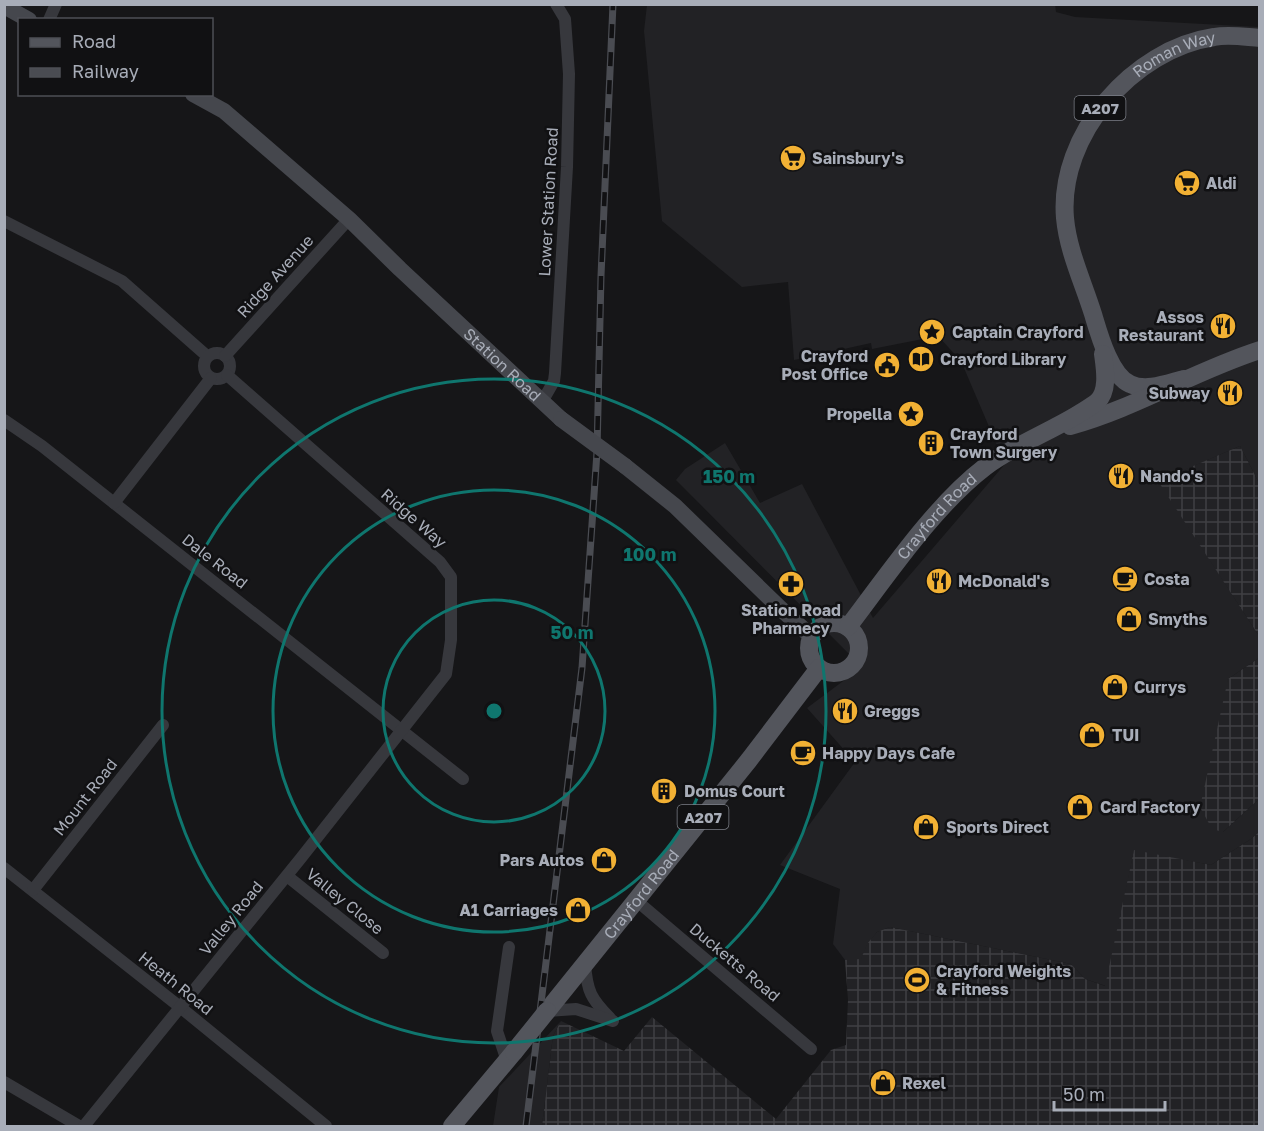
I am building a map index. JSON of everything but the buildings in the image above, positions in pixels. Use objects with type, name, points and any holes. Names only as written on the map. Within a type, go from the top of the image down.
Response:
[{"type":"main road","name":"Roman Way","points":[[1128,384],[1110,360],[1101,342],[1068,238],[1065,216],[1067,184],[1083,137],[1094,116],[1112,93],[1147,64],[1176,48],[1214,36],[1260,38]]},
{"type":"main road","name":"Roman Way","points":[[1101,342],[1106,377],[1102,395]]},
{"type":"main road","name":"Crayford Road","points":[[1050,431],[1099,418],[1149,398],[1184,380],[1260,350]]},
{"type":"main road","name":"Crayford Road","points":[[1128,384],[1149,387],[1184,380]]},
{"type":"main road","name":"Crayford Road","points":[[848,627],[934,517],[968,481],[1001,456],[1050,431],[1097,402],[1102,395]]},
{"type":"main road","points":[[838,623],[848,627],[855,634],[859,644],[854,663],[846,670],[837,673],[819,668],[813,662],[810,654],[812,637],[818,629],[828,624],[838,623]]},
{"type":"main road","name":"Crayford Road","points":[[452,1126],[637,901],[819,668]]},
{"type":"street","points":[[50,18],[56,4]]},
{"type":"street","name":"Lower Station Road","points":[[542,402],[554,381],[555,373],[567,167],[569,74],[566,19],[556,4]]},
{"type":"street","points":[[4,6],[25,18]]},
{"type":"street","name":"Station Road","points":[[197,96],[224,111],[349,219],[542,402],[675,506],[812,637]]},
{"type":"street","name":"Ridge Avenue","points":[[225,356],[349,219]]},
{"type":"street","points":[[4,221],[122,281],[207,356]]},
{"type":"street","points":[[219,353],[225,356],[230,363],[227,375],[219,379],[211,378],[204,366],[207,356],[219,353]]},
{"type":"street","name":"Ridge Way","points":[[227,375],[440,562],[451,577],[451,640],[446,674],[403,731]]},
{"type":"street","points":[[114,502],[211,378]]},
{"type":"street","name":"Dale Road","points":[[4,420],[42,446],[114,502],[463,779]]},
{"type":"street","name":"Mount Road","points":[[33,890],[163,725]]},
{"type":"street","name":"Valley Road","points":[[84,1126],[403,731]]},
{"type":"street","name":"Heath Road","points":[[4,868],[326,1126]]},
{"type":"street","name":"Valley Close","points":[[287,876],[383,952]]},
{"type":"street","name":"Ducketts Road","points":[[637,901],[811,1049]]},
{"type":"street","points":[[508,947],[497,1031],[511,1056]]},
{"type":"street","points":[[547,1011],[576,1009],[613,1021],[594,1002],[586,983],[585,964]]},
{"type":"street","points":[[4,1082],[79,1126]]},
{"type":"shaded area","points":[[1055,4],[1056,12],[1075,17],[1259,27],[1259,483],[1240,446],[1159,481],[1259,636],[1259,658],[1228,679],[1223,832],[1259,799],[1259,832],[1211,865],[1134,851],[1106,986],[1085,979],[1071,964],[890,927],[877,932],[867,945],[861,960],[845,960],[833,944],[840,889],[780,865],[855,762],[807,708],[862,667],[676,480],[685,469],[725,443],[760,503],[802,484],[873,618],[1005,464],[961,361],[938,336],[872,349],[871,343],[794,360],[788,282],[742,287],[662,221],[644,31],[647,5]]},
{"type":"shaded area","points":[[1240,446],[1259,483],[1259,636],[1158,481]]},
{"type":"shaded area","points":[[1259,658],[1259,799],[1223,832],[1212,829],[1200,807],[1228,679]]},
{"type":"shaded area","points":[[1259,832],[1259,1126],[542,1126],[553,1036],[561,1021],[624,1051],[652,1017],[776,1119],[831,1050],[846,1045],[848,1000],[845,960],[861,959],[867,944],[877,932],[890,927],[1071,964],[1085,979],[1105,986],[1134,850],[1211,865]]},
{"type":"shaded area","points":[[561,1021],[553,1036],[542,1126],[493,1126],[499,1087]]},
{"type":"railway","points":[[526,1126],[582,668],[597,452],[601,276],[613,4]]},
{"type":"place","name":"Sainsbury's","points":[[793,158]]},
{"type":"place","name":"Aldi","points":[[1187,183]]},
{"type":"place","name":"Assos Restaurant","points":[[1223,326]]},
{"type":"place","name":"Captain Crayford","points":[[932,332]]},
{"type":"place","name":"Crayford Library","points":[[921,359]]},
{"type":"place","name":"Crayford Post Office","points":[[887,365]]},
{"type":"place","name":"Subway","points":[[1230,393]]},
{"type":"place","name":"Propella","points":[[911,414]]},
{"type":"place","name":"Crayford Town Surgery","points":[[931,443]]},
{"type":"place","name":"Nando's","points":[[1121,476]]},
{"type":"place","name":"Costa","points":[[1125,579]]},
{"type":"place","name":"McDonald's","points":[[939,581]]},
{"type":"place","name":"Station Road Pharmecy","points":[[791,584]]},
{"type":"place","name":"Smyths","points":[[1129,619]]},
{"type":"place","name":"Currys","points":[[1115,687]]},
{"type":"place","name":"Greggs","points":[[845,711]]},
{"type":"place","name":"TUI","points":[[1092,735]]},
{"type":"place","name":"Happy Days Cafe","points":[[803,753]]},
{"type":"place","name":"Domus Court","points":[[664,791]]},
{"type":"place","name":"Card Factory","points":[[1080,807]]},
{"type":"place","name":"Sports Direct","points":[[926,827]]},
{"type":"place","name":"Pars Autos","points":[[604,860]]},
{"type":"place","name":"A1 Carriages","points":[[578,910]]},
{"type":"place","name":"Crayford Weights & Fitness","points":[[917,980]]},
{"type":"place","name":"Rexel","points":[[883,1083]]}]
